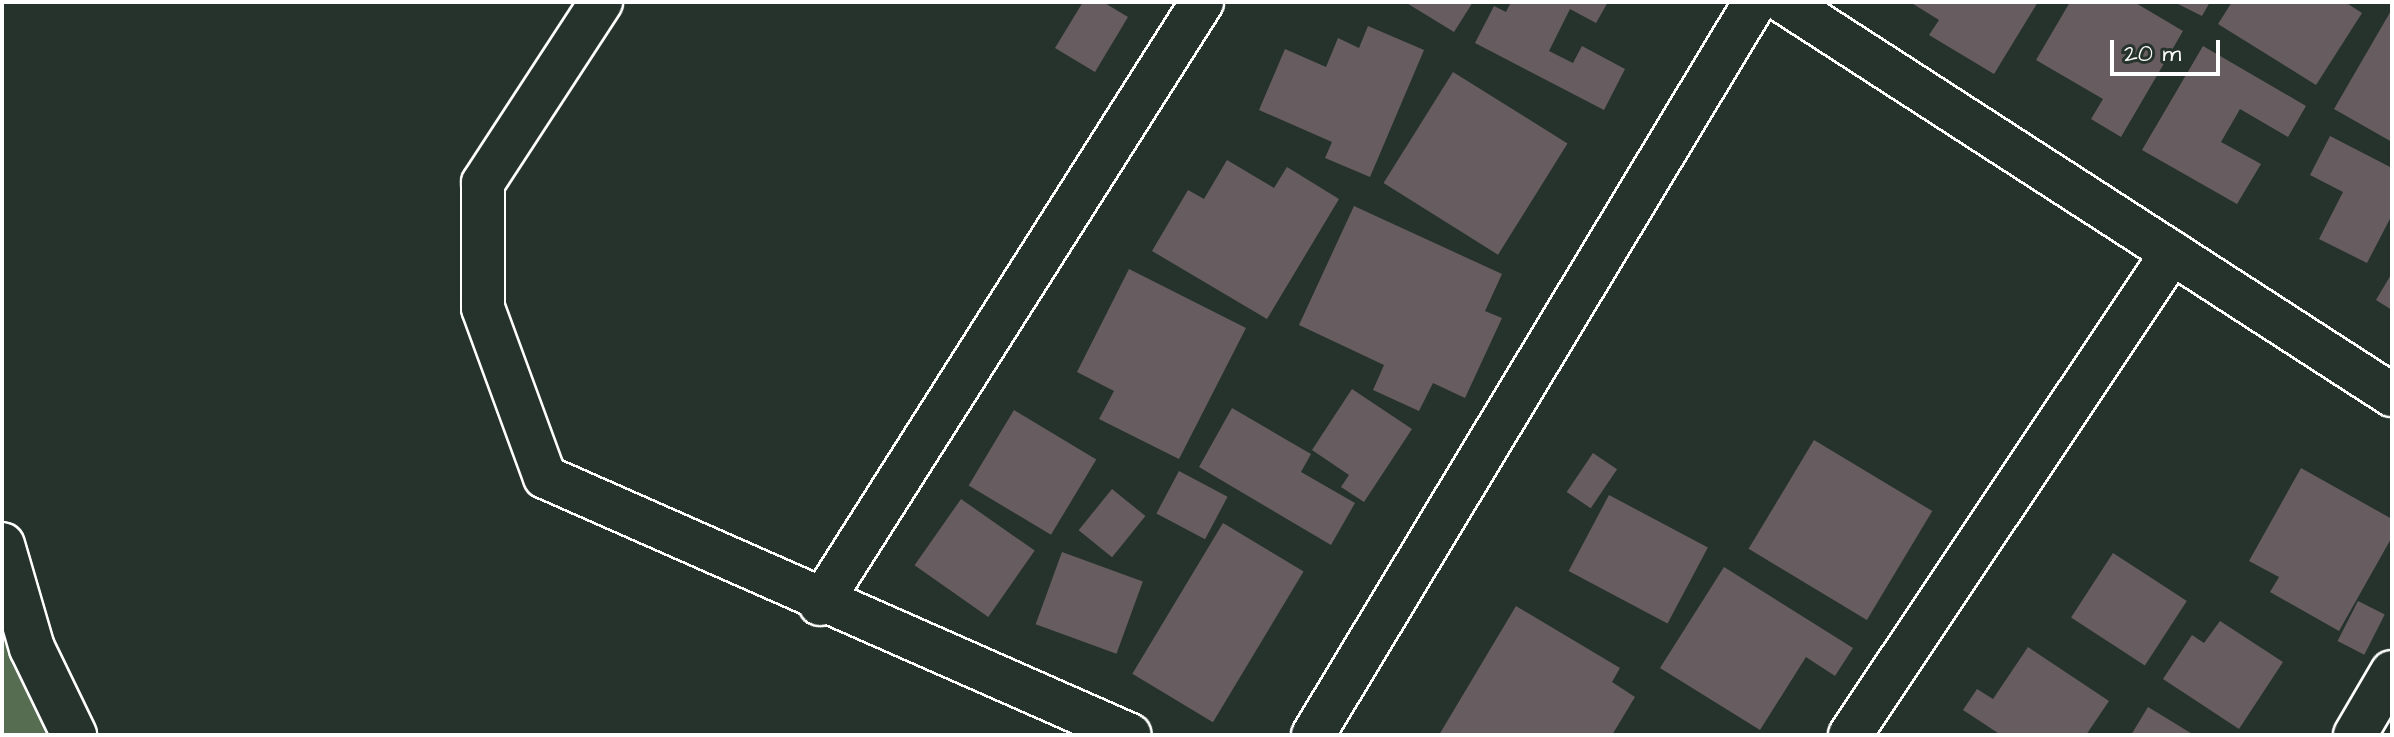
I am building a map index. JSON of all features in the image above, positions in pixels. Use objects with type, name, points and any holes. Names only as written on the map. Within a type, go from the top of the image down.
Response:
[{"type":"main road","points":[[2,545],[32,648],[74,735]]},
{"type":"street","points":[[601,2],[483,183],[488,322],[545,477],[820,604],[1130,735]]},
{"type":"street","points":[[820,604],[1202,2]]},
{"type":"street","points":[[1313,735],[1755,2]]},
{"type":"street","points":[[1784,2],[2392,395]]},
{"type":"street","points":[[1850,735],[2172,253]]},
{"type":"street","points":[[2355,735],[2392,672]]},
{"type":"green space","points":[[2,579],[52,735],[2,735]]},
{"type":"building","points":[[1083,2],[1103,2],[1128,17],[1095,72],[1055,48]]},
{"type":"building","points":[[1405,2],[1473,2],[1454,32]]},
{"type":"building","points":[[1511,2],[1608,2],[1596,23],[1570,9],[1549,51],[1573,63],[1582,46],[1625,69],[1604,110],[1475,43],[1494,6],[1506,12]]},
{"type":"building","points":[[1910,2],[2038,2],[1994,74],[1929,35],[1939,20]]},
{"type":"building","points":[[2070,2],[2134,2],[2183,31],[2121,137],[2091,119],[2103,99],[2036,60]]},
{"type":"building","points":[[2174,2],[2210,2],[2202,16]]},
{"type":"building","points":[[2232,2],[2345,2],[2362,13],[2316,85],[2218,24]]},
{"type":"building","points":[[2392,9],[2392,142],[2334,109]]},
{"type":"building","points":[[1368,26],[1424,50],[1370,177],[1325,158],[1332,142],[1259,110],[1285,49],[1326,67],[1338,38],[1359,48]]},
{"type":"building","points":[[2203,46],[2306,106],[2288,137],[2240,109],[2221,142],[2261,164],[2237,204],[2142,150]]},
{"type":"building","points":[[1453,72],[1567,144],[1498,255],[1384,183]]},
{"type":"building","points":[[2330,136],[2392,168],[2392,215],[2367,263],[2319,239],[2343,192],[2310,175]]},
{"type":"building","points":[[1227,160],[1274,188],[1287,167],[1339,199],[1267,319],[1152,251],[1188,190],[1204,199]]},
{"type":"building","points":[[1354,206],[1502,274],[1485,311],[1502,318],[1465,398],[1433,383],[1419,411],[1373,390],[1384,365],[1299,325]]},
{"type":"building","points":[[1129,269],[1246,328],[1179,459],[1099,419],[1114,391],[1077,372]]},
{"type":"building","points":[[2392,273],[2392,310],[2376,300]]},
{"type":"building","points":[[1352,389],[1412,429],[1364,502],[1341,487],[1349,475],[1312,450]]},
{"type":"building","points":[[1232,408],[1311,454],[1301,472],[1355,503],[1331,545],[1199,467]]},
{"type":"building","points":[[1014,410],[1096,459],[1051,535],[969,485]]},
{"type":"building","points":[[1814,440],[1932,511],[1867,620],[1749,549]]},
{"type":"building","points":[[1593,453],[1617,469],[1591,508],[1567,492]]},
{"type":"building","points":[[2301,468],[2392,519],[2392,537],[2339,631],[2270,592],[2279,577],[2249,561]]},
{"type":"building","points":[[1179,471],[1228,497],[1205,539],[1156,513]]},
{"type":"building","points":[[1112,489],[1145,516],[1112,557],[1079,530]]},
{"type":"building","points":[[1609,495],[1708,548],[1668,624],[1569,571]]},
{"type":"building","points":[[961,499],[1035,551],[988,617],[915,565]]},
{"type":"building","points":[[1223,523],[1304,571],[1213,722],[1132,674]]},
{"type":"building","points":[[1062,552],[1143,581],[1116,654],[1036,624]]},
{"type":"building","points":[[2113,553],[2187,601],[2145,666],[2071,618]]},
{"type":"building","points":[[1724,567],[1853,648],[1835,676],[1806,657],[1760,730],[1660,668]]},
{"type":"building","points":[[2358,601],[2385,615],[2364,655],[2338,641]]},
{"type":"building","points":[[1516,606],[1620,668],[1612,682],[1635,697],[1612,735],[1439,735]]},
{"type":"building","points":[[2220,621],[2283,662],[2239,729],[2163,679],[2192,635],[2204,643]]},
{"type":"building","points":[[2028,647],[2109,701],[2086,735],[2001,735],[1963,710],[1977,689],[1993,699]]},
{"type":"building","points":[[2148,707],[2194,735],[2131,735]]}]
